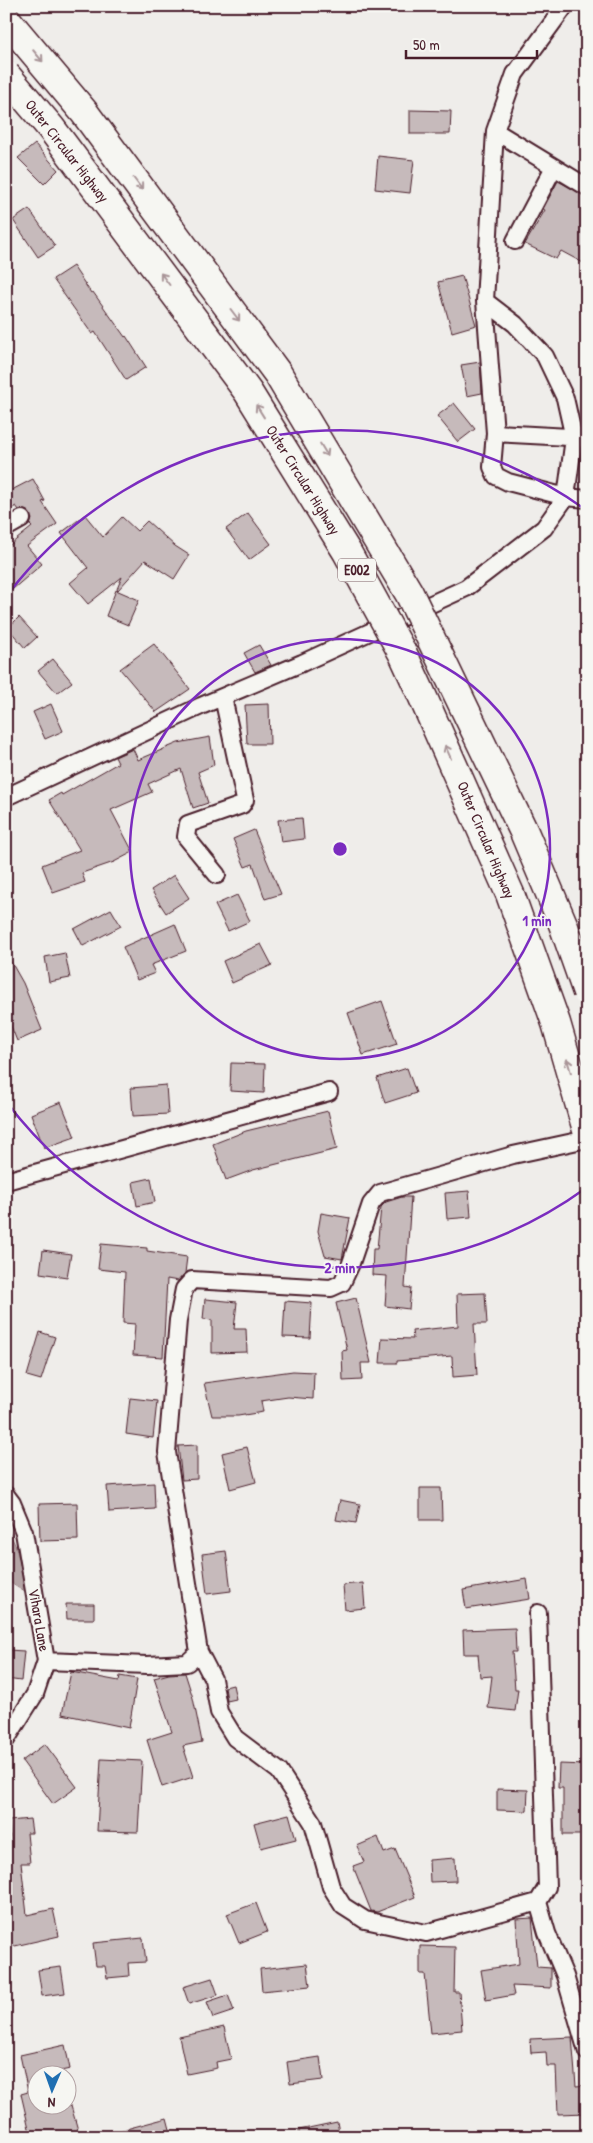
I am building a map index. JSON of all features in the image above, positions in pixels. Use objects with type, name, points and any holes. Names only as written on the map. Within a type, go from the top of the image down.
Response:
[{"type":"highway","name":"E002","points":[[6,19],[84,112],[278,374],[404,584],[524,832],[563,924],[587,992]]},
{"type":"highway","name":"Outer Circular Highway","points":[[6,75],[51,128],[248,392],[347,552],[403,654],[510,894],[550,1005],[587,1130]]},
{"type":"street","points":[[565,6],[514,74],[495,130],[485,301],[495,433],[492,467],[496,476],[508,482],[566,497],[587,499]]},
{"type":"street","points":[[495,130],[587,187]]},
{"type":"street","points":[[514,241],[554,167]]},
{"type":"street","points":[[6,798],[223,697],[466,588],[544,528],[566,497],[580,438],[565,398],[545,356],[515,324],[485,301]]},
{"type":"street","points":[[495,433],[580,438]]},
{"type":"street","points":[[6,528],[22,519]]},
{"type":"street","points":[[217,874],[186,837],[186,829],[188,824],[242,805],[246,800],[223,697]]},
{"type":"street","points":[[6,1181],[329,1092]]},
{"type":"street","points":[[538,1613],[547,1887],[538,1902],[426,1933],[365,1920],[343,1906],[331,1887],[313,1823],[279,1771],[235,1738],[219,1712],[213,1679],[199,1652],[167,1452],[178,1320],[184,1289],[192,1280],[331,1288],[342,1283],[350,1266],[371,1204],[380,1192],[513,1155],[587,1139]]},
{"type":"street","name":"Vihara Lane","points":[[6,1495],[12,1503],[24,1532],[46,1660],[35,1694],[6,1740]]},
{"type":"street","points":[[46,1660],[163,1664],[187,1662],[199,1652]]},
{"type":"street","points":[[538,1902],[547,1934],[565,1976],[587,2052]]},
{"type":"shaded area","points":[[6,1525],[16,1547],[28,1594],[6,1580]]},
{"type":"building","points":[[410,110],[451,111],[450,134],[410,134]]},
{"type":"building","points":[[35,144],[58,170],[44,184],[18,158]]},
{"type":"building","points":[[378,156],[414,160],[410,193],[375,189]]},
{"type":"building","points":[[558,181],[587,197],[587,265],[561,251],[556,259],[525,244],[545,210],[543,209]]},
{"type":"building","points":[[29,209],[55,246],[38,257],[13,220]]},
{"type":"building","points":[[73,266],[91,293],[93,292],[126,336],[146,367],[126,380],[95,332],[92,334],[53,279]]},
{"type":"building","points":[[462,276],[476,325],[452,332],[438,282]]},
{"type":"building","points":[[480,362],[482,393],[467,396],[461,365]]},
{"type":"building","points":[[454,403],[475,429],[458,442],[437,416]]},
{"type":"building","points":[[33,479],[45,501],[42,502],[57,524],[27,546],[42,564],[6,595],[6,548],[32,527],[30,525],[32,519],[27,511],[19,510],[16,506],[6,512],[6,493]]},
{"type":"building","points":[[248,513],[271,544],[249,560],[226,529]]},
{"type":"building","points":[[85,515],[103,537],[122,517],[137,531],[147,521],[175,546],[189,555],[174,579],[145,560],[118,590],[122,577],[88,604],[70,583],[88,568],[61,533]]},
{"type":"building","points":[[116,590],[139,600],[128,625],[106,616]]},
{"type":"building","points":[[19,617],[37,637],[25,648],[8,628]]},
{"type":"building","points":[[154,644],[190,689],[156,712],[120,669]]},
{"type":"building","points":[[259,645],[271,665],[255,672],[244,653]]},
{"type":"building","points":[[53,659],[72,682],[57,693],[38,671]]},
{"type":"building","points":[[51,704],[63,731],[45,739],[33,712]]},
{"type":"building","points":[[269,704],[270,744],[247,744],[245,705]]},
{"type":"building","points":[[210,737],[214,765],[198,772],[208,803],[193,808],[181,769],[148,784],[152,792],[111,810],[133,852],[114,862],[82,873],[85,882],[53,893],[42,865],[80,850],[49,800],[61,793],[62,795],[118,763],[115,757],[133,749],[138,760],[178,743]]},
{"type":"building","points":[[302,818],[304,839],[281,842],[278,820]]},
{"type":"building","points":[[254,830],[281,894],[265,899],[253,864],[245,867],[233,839]]},
{"type":"building","points":[[174,875],[189,898],[166,913],[151,890]]},
{"type":"building","points":[[237,895],[250,921],[228,931],[215,905]]},
{"type":"building","points":[[111,909],[121,926],[83,946],[74,929]]},
{"type":"building","points":[[175,924],[186,951],[151,965],[155,973],[137,980],[123,947]]},
{"type":"building","points":[[261,944],[272,965],[232,983],[223,961]]},
{"type":"building","points":[[6,953],[23,983],[42,1030],[17,1041],[6,1014]]},
{"type":"building","points":[[65,953],[70,978],[49,982],[45,957]]},
{"type":"building","points":[[382,1001],[397,1044],[363,1055],[348,1013]]},
{"type":"building","points":[[231,1063],[265,1064],[264,1093],[230,1091]]},
{"type":"building","points":[[407,1068],[416,1093],[385,1103],[377,1078]]},
{"type":"building","points":[[166,1085],[168,1114],[133,1116],[131,1088]]},
{"type":"building","points":[[61,1102],[75,1137],[44,1148],[31,1114]]},
{"type":"building","points":[[328,1111],[337,1149],[253,1170],[226,1180],[213,1144],[246,1131]]},
{"type":"building","points":[[151,1178],[155,1202],[137,1206],[133,1182]]},
{"type":"building","points":[[469,1191],[471,1217],[447,1219],[445,1193]]},
{"type":"building","points":[[402,1197],[411,1197],[405,1287],[411,1288],[409,1309],[385,1306],[387,1276],[372,1275],[373,1249],[377,1249],[381,1207],[386,1202]]},
{"type":"building","points":[[321,1213],[350,1218],[342,1259],[325,1256],[318,1231]]},
{"type":"building","points":[[101,1244],[147,1248],[147,1251],[187,1257],[185,1273],[178,1281],[167,1279],[163,1357],[133,1355],[135,1324],[123,1323],[125,1272],[98,1269]]},
{"type":"building","points":[[43,1250],[71,1254],[67,1277],[40,1273]]},
{"type":"building","points":[[485,1293],[487,1324],[474,1324],[477,1375],[453,1377],[452,1356],[397,1361],[397,1363],[380,1363],[382,1338],[413,1339],[412,1331],[458,1326],[457,1294]]},
{"type":"building","points":[[356,1298],[371,1363],[361,1363],[362,1380],[343,1381],[342,1351],[347,1350],[336,1303]]},
{"type":"building","points":[[205,1299],[237,1302],[234,1329],[246,1329],[247,1352],[212,1353],[212,1320],[203,1319]]},
{"type":"building","points":[[285,1301],[312,1303],[310,1338],[283,1337]]},
{"type":"building","points":[[40,1332],[55,1337],[41,1380],[27,1376]]},
{"type":"building","points":[[293,1371],[314,1372],[313,1399],[288,1397],[261,1401],[263,1412],[238,1416],[212,1416],[204,1383]]},
{"type":"building","points":[[130,1398],[157,1401],[153,1438],[126,1434]]},
{"type":"building","points":[[197,1445],[197,1479],[182,1480],[178,1446]]},
{"type":"building","points":[[247,1447],[256,1482],[230,1489],[222,1453]]},
{"type":"building","points":[[154,1483],[155,1509],[109,1512],[107,1486]]},
{"type":"building","points":[[420,1488],[441,1488],[442,1520],[420,1520]]},
{"type":"building","points":[[340,1500],[360,1504],[356,1523],[336,1520]]},
{"type":"building","points":[[77,1503],[78,1540],[40,1541],[39,1504]]},
{"type":"building","points":[[226,1551],[231,1591],[207,1594],[202,1554]]},
{"type":"building","points":[[527,1579],[530,1599],[466,1609],[463,1590]]},
{"type":"building","points":[[363,1583],[365,1608],[345,1610],[343,1585]]},
{"type":"building","points":[[66,1604],[94,1604],[94,1619],[67,1619]]},
{"type":"building","points":[[515,1628],[516,1652],[512,1652],[515,1689],[518,1689],[515,1711],[488,1708],[492,1676],[480,1677],[478,1654],[464,1654],[463,1630]]},
{"type":"building","points":[[8,1650],[24,1651],[21,1681],[6,1679]]},
{"type":"building","points":[[71,1672],[119,1681],[120,1676],[137,1679],[129,1728],[62,1714]]},
{"type":"building","points":[[185,1673],[193,1698],[202,1742],[183,1746],[193,1777],[162,1787],[147,1740],[172,1732],[154,1678],[169,1674]]},
{"type":"building","points":[[233,1685],[236,1699],[227,1701],[225,1687]]},
{"type":"building","points":[[45,1744],[77,1787],[53,1804],[22,1761]]},
{"type":"building","points":[[101,1759],[142,1761],[138,1832],[97,1831]]},
{"type":"building","points":[[559,1764],[587,1765],[587,1820],[582,1819],[582,1835],[563,1835],[563,1788],[558,1788]]},
{"type":"building","points":[[497,1789],[528,1790],[527,1811],[497,1810]]},
{"type":"building","points":[[289,1814],[296,1839],[261,1848],[254,1823]]},
{"type":"building","points":[[30,1819],[32,1833],[27,1833],[30,1863],[21,1863],[27,1915],[53,1909],[59,1936],[6,1948],[6,1841],[11,1840],[9,1821]]},
{"type":"building","points":[[378,1837],[384,1853],[395,1849],[415,1897],[377,1912],[371,1911],[353,1866],[364,1862],[357,1846]]},
{"type":"building","points":[[455,1858],[456,1881],[430,1882],[429,1860]]},
{"type":"building","points":[[256,1903],[267,1932],[239,1943],[227,1914]]},
{"type":"building","points":[[532,1918],[537,1967],[551,1968],[551,1988],[512,1986],[514,1995],[486,2000],[481,1970],[519,1964],[516,1919]]},
{"type":"building","points":[[143,1938],[146,1962],[128,1963],[129,1976],[107,1978],[105,1966],[96,1966],[93,1943]]},
{"type":"building","points":[[420,1946],[455,1947],[454,1992],[459,1992],[462,2030],[431,2033],[425,1974],[420,1974]]},
{"type":"building","points":[[307,1964],[310,1986],[262,1991],[260,1969]]},
{"type":"building","points":[[61,1967],[65,1993],[42,1996],[38,1970]]},
{"type":"building","points":[[212,1978],[218,1995],[189,2004],[183,1987]]},
{"type":"building","points":[[228,1995],[234,2011],[213,2018],[207,2002]]},
{"type":"building","points":[[224,2027],[231,2059],[216,2062],[217,2068],[187,2074],[179,2037]]},
{"type":"building","points":[[572,2037],[576,2086],[587,2085],[587,2113],[558,2114],[556,2066],[547,2066],[546,2052],[531,2053],[530,2039]]},
{"type":"building","points":[[65,2045],[69,2066],[28,2066],[28,2092],[20,2055]]},
{"type":"building","points":[[320,2057],[323,2080],[290,2084],[287,2062]]},
{"type":"building","points":[[28,2092],[28,2116],[74,2116],[80,2137],[31,2137],[21,2094]]},
{"type":"building","points":[[167,2118],[172,2137],[116,2137],[115,2132]]},
{"type":"building","points":[[337,2122],[340,2137],[299,2137],[299,2130]]}]
